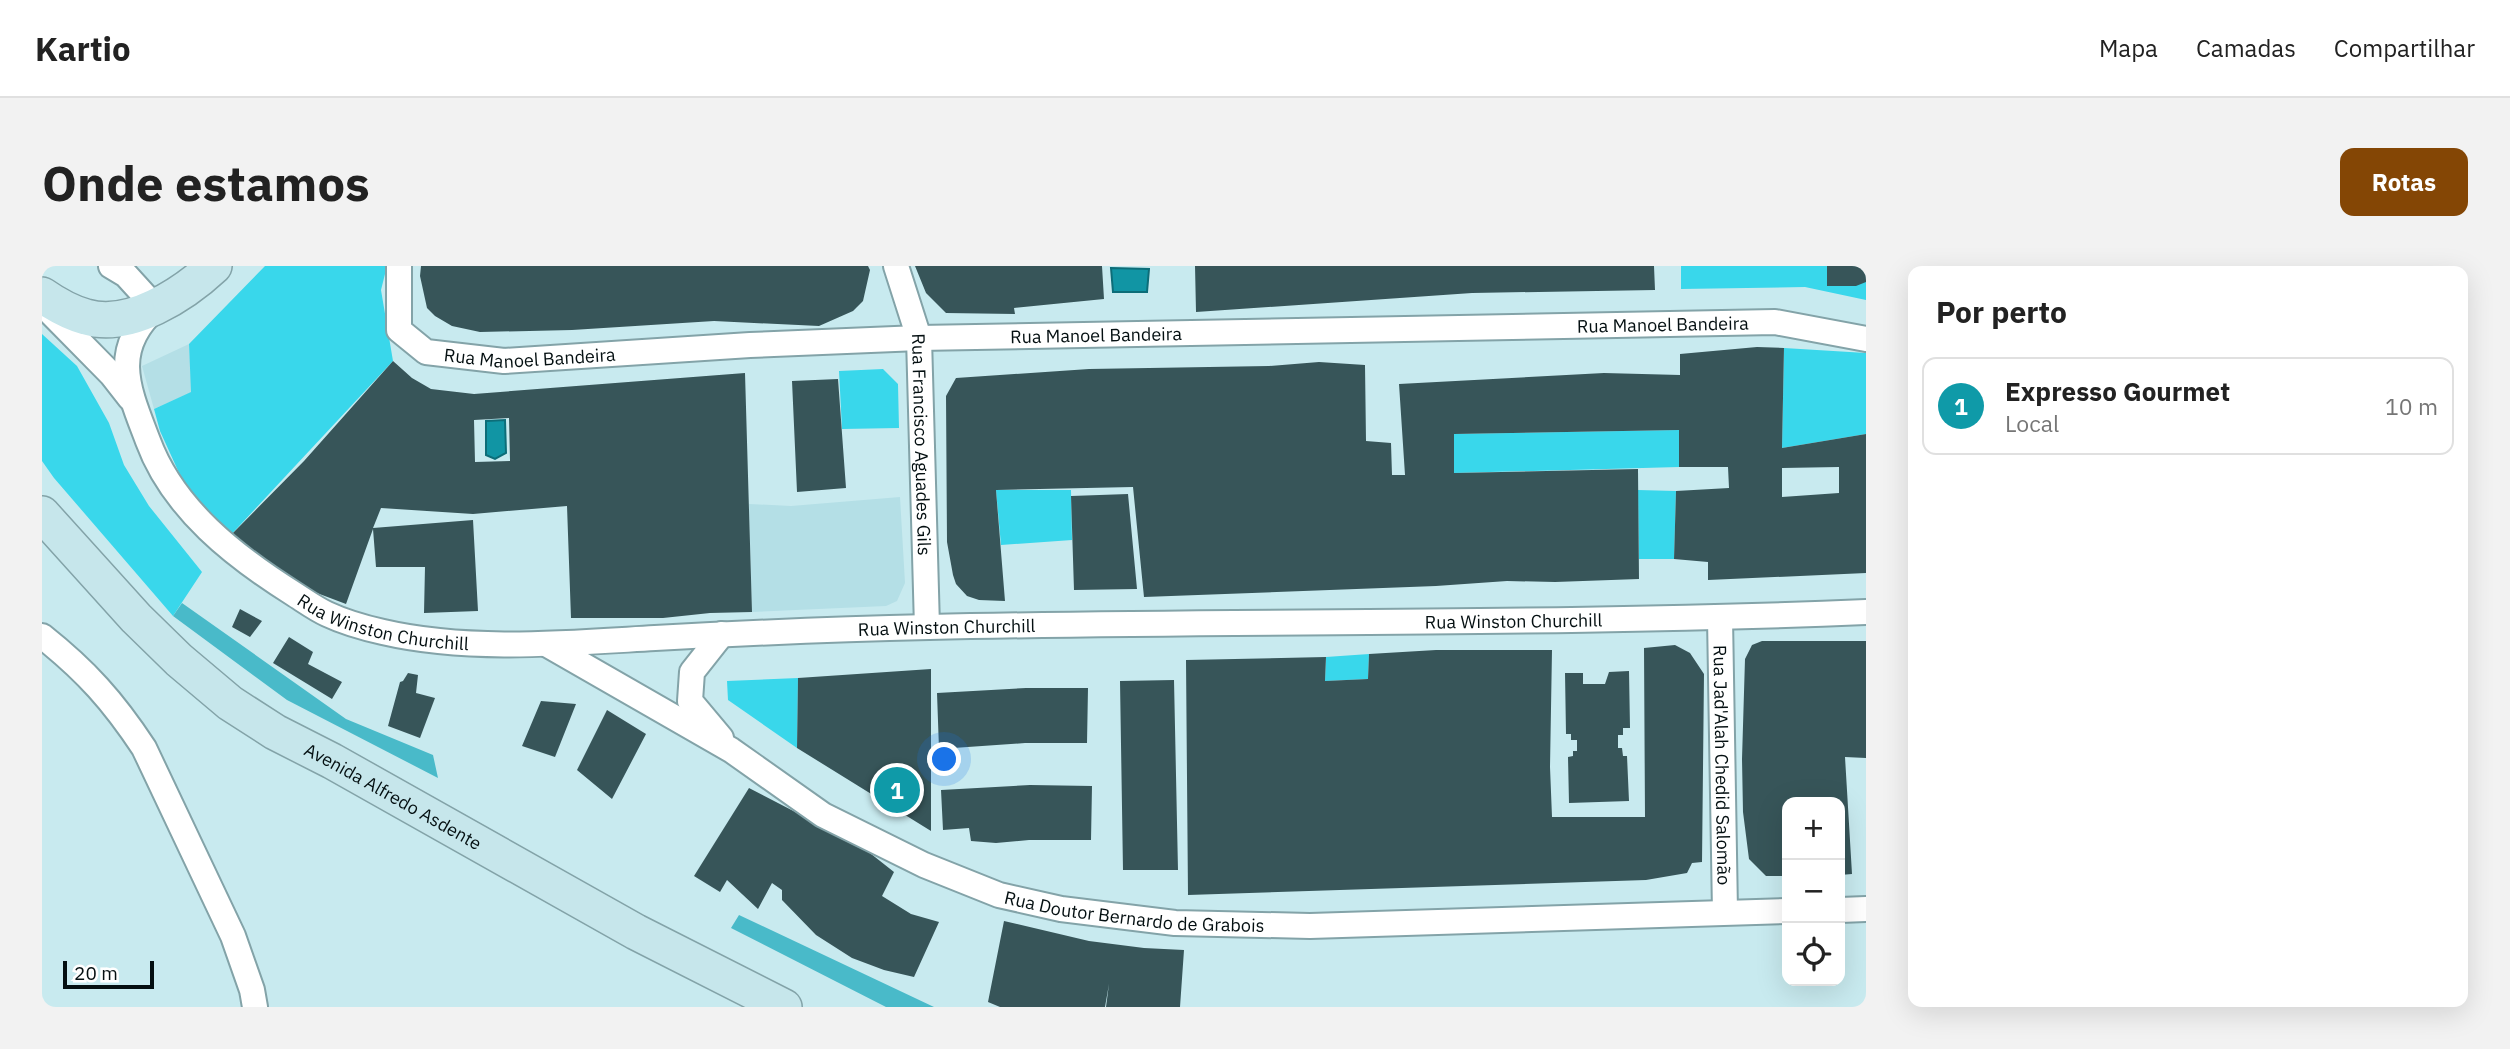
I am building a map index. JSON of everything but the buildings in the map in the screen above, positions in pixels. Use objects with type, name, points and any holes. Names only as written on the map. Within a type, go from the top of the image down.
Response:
[{"type":"street","points":[[111,266],[126,275],[156,308]]},
{"type":"street","points":[[42,295],[87,318],[129,316],[156,308],[214,266]]},
{"type":"street","name":"Rua Manoel Bandeira","points":[[399,266],[399,330],[426,352],[504,361],[750,345],[919,338],[1775,322],[1866,339]]},
{"type":"street","name":"Rua Francisco Aguades Gils","points":[[896,266],[919,338],[927,626]]},
{"type":"street","name":"Rua Winston Churchill","points":[[42,304],[112,375],[133,401]]},
{"type":"street","name":"Rua Winston Churchill","points":[[156,308],[139,323],[130,341],[126,369],[133,401],[152,453],[166,477],[206,527],[236,554],[325,614],[380,632],[430,641],[548,645],[722,634],[927,626],[1720,618],[1866,612]]},
{"type":"street","name":"Avenida Alfredo Asdente","points":[[45,514],[136,618],[179,660],[230,703],[275,732],[332,761],[636,932],[784,1007]]},
{"type":"street","name":"Rua Jad'Alah Chedid Salomão","points":[[1720,618],[1725,912]]},
{"type":"street","points":[[722,634],[692,672],[690,701],[731,750]]},
{"type":"street","points":[[42,636],[93,680],[126,720],[144,748],[233,936],[252,990],[255,1007]]},
{"type":"street","name":"Rua Doutor Bernardo de Grabois","points":[[548,645],[731,750],[822,816],[924,865],[999,895],[1061,909],[1175,923],[1310,926],[1782,911]]},
{"type":"street","points":[[1845,910],[1866,909]]},
{"type":"shaded area","points":[[265,266],[387,266],[381,290],[393,361],[228,538],[185,486],[160,431],[154,409],[191,392],[189,344]]},
{"type":"shaded area","points":[[1681,266],[1827,266],[1866,282],[1866,300],[1805,287],[1681,289]]},
{"type":"shaded area","points":[[1111,268],[1149,269],[1147,292],[1113,292]]},
{"type":"shaded area","points":[[42,334],[77,366],[109,423],[124,465],[149,506],[202,572],[173,616],[42,461]]},
{"type":"shaded area","points":[[189,344],[192,392],[154,409],[142,366]]},
{"type":"shaded area","points":[[1784,348],[1866,353],[1866,434],[1782,448]]},
{"type":"shaded area","points":[[883,369],[898,384],[899,428],[842,429],[839,371]]},
{"type":"shaded area","points":[[505,420],[506,453],[495,459],[486,455],[486,421]]},
{"type":"shaded area","points":[[1679,430],[1679,467],[1454,473],[1453,434]]},
{"type":"shaded area","points":[[996,490],[1071,490],[1072,540],[1001,545]]},
{"type":"shaded area","points":[[1638,490],[1676,491],[1674,559],[1639,559]]},
{"type":"shaded area","points":[[900,497],[905,583],[897,601],[886,606],[752,612],[749,504],[791,506]]},
{"type":"shaded area","points":[[182,603],[346,719],[433,755],[438,778],[287,700],[173,616]]},
{"type":"shaded area","points":[[1369,654],[1368,679],[1325,681],[1326,657]]},
{"type":"shaded area","points":[[798,678],[797,748],[728,700],[727,681]]},
{"type":"shaded area","points":[[739,915],[934,1007],[886,1007],[731,928]]},
{"type":"place","name":"Expresso Gourmet","points":[[897,790]]}]
